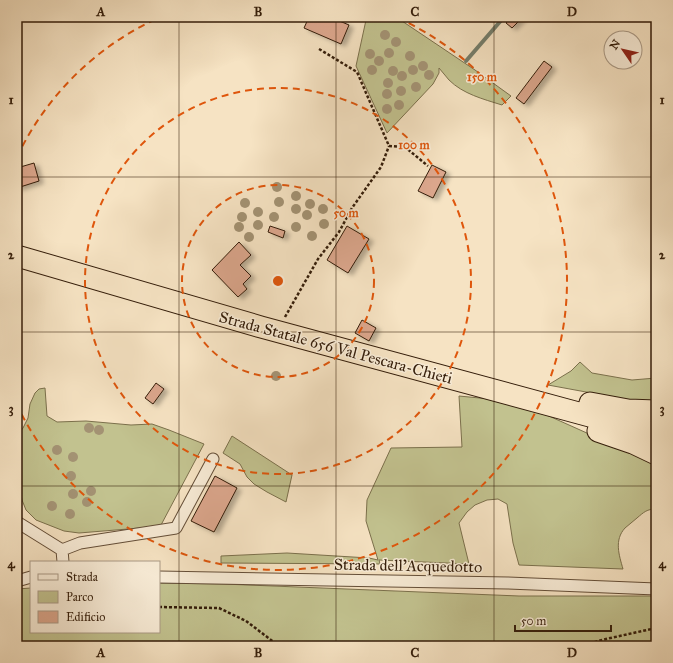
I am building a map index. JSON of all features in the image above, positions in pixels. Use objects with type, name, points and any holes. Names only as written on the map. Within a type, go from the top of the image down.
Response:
[{"type":"highway","name":"Strada Statale 656 Val Pescara-Chieti","points":[[17,256],[261,327],[656,434]]},
{"type":"highway","points":[[532,400],[559,396],[628,410],[656,411]]},
{"type":"highway","points":[[532,400],[578,424],[633,443],[656,454]]},
{"type":"street","points":[[62,550],[80,543],[176,528],[213,459]]},
{"type":"street","points":[[17,522],[62,550],[64,561]]},
{"type":"street","points":[[17,575],[30,577]]},
{"type":"street","points":[[17,581],[30,577]]},
{"type":"street","name":"Strada dell'Acquedotto","points":[[160,577],[500,583],[656,589]]},
{"type":"path","points":[[283,322],[318,258],[339,232],[352,208],[381,167],[389,146],[357,72],[319,49]]},
{"type":"path","points":[[389,146],[405,147],[428,166]]},
{"type":"path","points":[[160,608],[219,608],[246,621],[279,646]]},
{"type":"path","points":[[580,646],[656,628]]},
{"type":"green space","points":[[383,17],[396,17],[511,96],[502,105],[474,96],[455,85],[439,68],[439,73],[433,84],[387,133],[356,66],[366,20],[379,20]]},
{"type":"green space","points":[[580,362],[592,373],[632,380],[656,378],[656,401],[635,401],[548,385],[571,371]]},
{"type":"green space","points":[[45,388],[47,416],[57,422],[86,421],[131,425],[152,424],[204,444],[161,525],[79,533],[64,531],[36,520],[26,510],[17,480],[17,436],[28,418],[30,404],[35,393],[39,389]]},
{"type":"green space","points":[[459,396],[500,400],[540,412],[656,464],[656,509],[648,510],[644,513],[625,528],[619,538],[618,548],[623,569],[519,565],[513,543],[507,504],[498,499],[487,500],[475,505],[467,512],[459,523],[469,564],[379,560],[380,564],[221,563],[221,556],[287,553],[369,558],[378,560],[366,521],[367,500],[391,448],[462,447]]},
{"type":"green space","points":[[232,436],[292,475],[286,502],[254,484],[247,477],[240,464],[223,453]]},
{"type":"green space","points":[[160,583],[223,584],[519,596],[656,596],[656,643],[648,646],[17,646],[17,589],[30,588],[30,633],[160,633]]},
{"type":"building","points":[[309,17],[330,17],[349,25],[341,44],[304,28]]},
{"type":"building","points":[[511,17],[523,17],[512,28],[506,23]]},
{"type":"building","points":[[544,61],[552,67],[524,104],[516,98]]},
{"type":"building","points":[[34,163],[39,181],[17,188],[17,168]]},
{"type":"building","points":[[432,165],[446,172],[433,198],[418,191]]},
{"type":"building","points":[[270,226],[285,231],[283,238],[268,232]]},
{"type":"building","points":[[347,226],[369,239],[348,273],[327,260]]},
{"type":"building","points":[[239,242],[251,255],[240,265],[251,276],[243,284],[247,289],[238,297],[212,270]]},
{"type":"building","points":[[362,320],[376,328],[369,341],[355,333]]},
{"type":"building","points":[[156,383],[164,389],[153,404],[145,398]]},
{"type":"building","points":[[215,476],[237,488],[214,532],[191,521]]},
{"type":"waterway","points":[[466,61],[504,17]]}]
